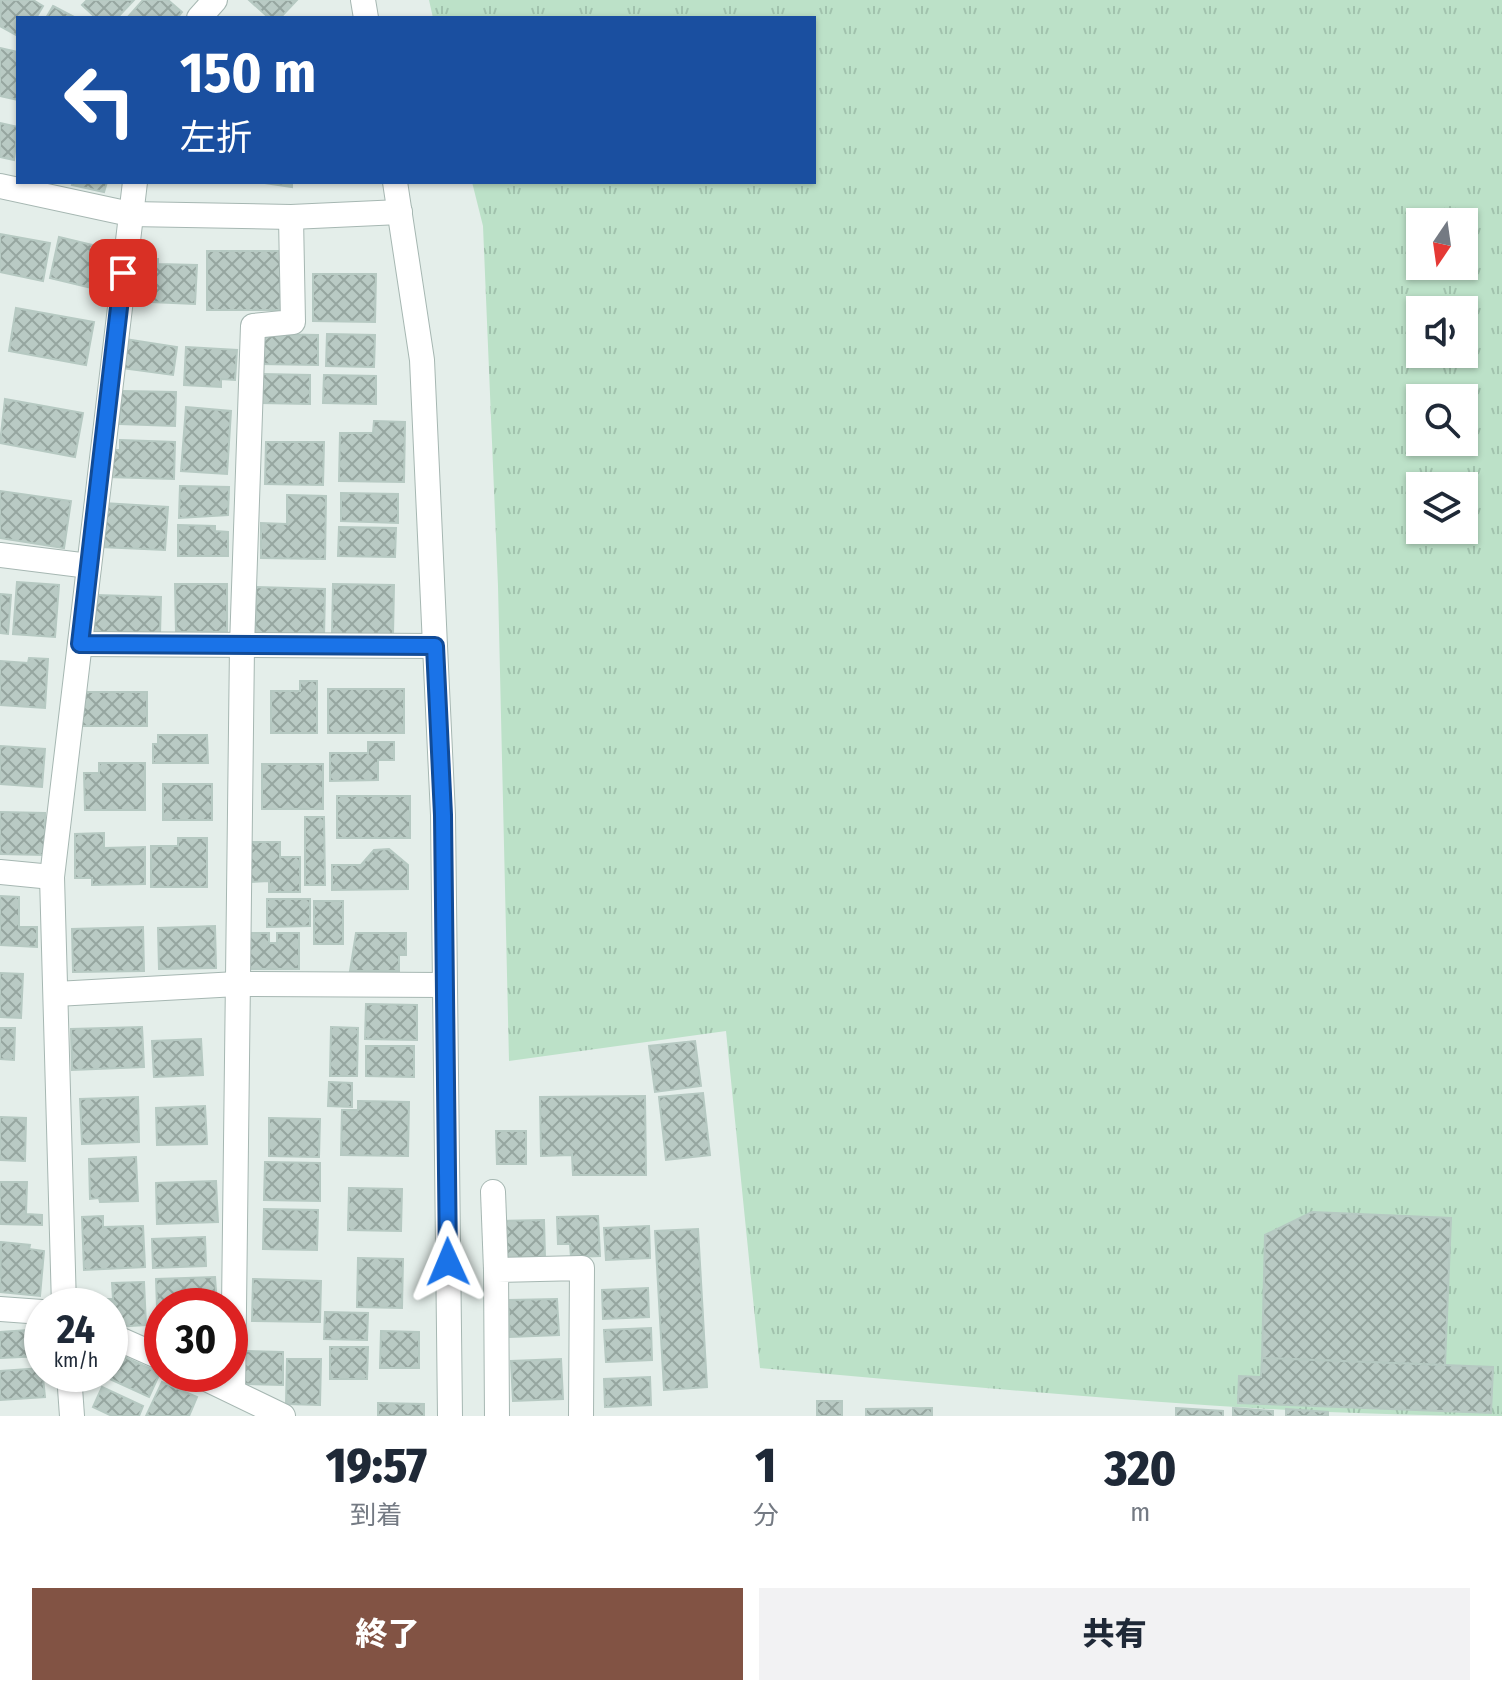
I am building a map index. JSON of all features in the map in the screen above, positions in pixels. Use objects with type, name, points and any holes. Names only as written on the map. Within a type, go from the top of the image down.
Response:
[{"type":"street","points":[[201,16],[215,0]]},
{"type":"street","points":[[64,1288],[52,877],[135,184]]},
{"type":"street","points":[[395,184],[422,360],[443,815],[450,1416]]},
{"type":"street","points":[[0,186],[130,214],[291,217],[400,212]]},
{"type":"street","points":[[234,1288],[242,646],[253,326],[293,322],[291,217]]},
{"type":"street","points":[[0,555],[89,566]]},
{"type":"street","points":[[80,644],[435,646]]},
{"type":"street","points":[[0,872],[52,877]]},
{"type":"street","points":[[56,994],[237,984],[444,985]]},
{"type":"street","points":[[493,1192],[497,1416]]},
{"type":"street","points":[[496,1270],[582,1268],[581,1416]]},
{"type":"street","points":[[0,1309],[24,1311]]},
{"type":"street","points":[[70,1392],[72,1416]]},
{"type":"street","points":[[235,1392],[283,1416]]},
{"type":"green space","points":[[429,0],[1502,0],[1502,1416],[1224,1406],[760,1368],[726,1031],[509,1061],[498,586],[483,226],[472,184],[816,184],[816,16],[433,16]]},
{"type":"building","points":[[1,0],[33,0],[43,6],[37,16],[16,16],[16,35],[0,26]]},
{"type":"building","points":[[87,0],[134,0],[119,16],[94,16],[82,5]]},
{"type":"building","points":[[143,0],[168,0],[182,12],[179,16],[129,16]]},
{"type":"building","points":[[249,0],[297,0],[282,16],[267,16]]},
{"type":"building","points":[[53,6],[72,16],[47,16]]},
{"type":"building","points":[[0,48],[16,52],[16,100],[0,96]]},
{"type":"building","points":[[0,123],[16,127],[14,160],[0,157]]},
{"type":"building","points":[[72,184],[106,184],[104,192]]},
{"type":"building","points":[[0,234],[50,243],[43,281],[0,272]]},
{"type":"building","points":[[59,237],[105,248],[96,289],[50,278]]},
{"type":"building","points":[[207,251],[282,251],[283,310],[207,310]]},
{"type":"building","points":[[140,259],[158,259],[158,264],[197,265],[195,304],[151,302],[151,286],[139,286]]},
{"type":"building","points":[[313,274],[376,274],[375,322],[313,321]]},
{"type":"building","points":[[16,308],[94,322],[86,365],[9,351]]},
{"type":"building","points":[[262,334],[318,335],[318,365],[261,364]]},
{"type":"building","points":[[327,334],[375,335],[374,367],[326,366]]},
{"type":"building","points":[[125,339],[177,347],[173,375],[121,368]]},
{"type":"building","points":[[186,347],[237,350],[235,380],[221,379],[221,387],[184,385]]},
{"type":"building","points":[[262,374],[310,375],[310,404],[261,403]]},
{"type":"building","points":[[324,375],[376,376],[376,404],[323,403]]},
{"type":"building","points":[[121,391],[176,392],[175,426],[120,424]]},
{"type":"building","points":[[5,399],[83,413],[75,457],[0,443]]},
{"type":"building","points":[[186,407],[231,411],[227,474],[181,471]]},
{"type":"building","points":[[374,421],[405,422],[404,482],[339,481],[340,433],[373,433]]},
{"type":"building","points":[[120,440],[175,442],[174,479],[107,477],[108,450],[120,450]]},
{"type":"building","points":[[266,442],[324,442],[323,485],[265,484]]},
{"type":"building","points":[[180,486],[229,487],[228,515],[179,518]]},
{"type":"building","points":[[0,491],[71,501],[64,548],[0,538]]},
{"type":"building","points":[[341,493],[398,494],[398,523],[341,521]]},
{"type":"building","points":[[287,495],[326,496],[325,559],[261,558],[261,523],[287,524]]},
{"type":"building","points":[[103,503],[168,507],[165,550],[101,547]]},
{"type":"building","points":[[178,525],[215,526],[215,531],[228,532],[228,556],[178,556]]},
{"type":"building","points":[[339,527],[396,528],[395,557],[338,556]]},
{"type":"building","points":[[17,582],[59,585],[55,637],[13,634]]},
{"type":"building","points":[[175,584],[227,584],[227,632],[176,632]]},
{"type":"building","points":[[333,584],[394,585],[393,635],[332,634]]},
{"type":"building","points":[[256,587],[325,589],[324,638],[255,636]]},
{"type":"building","points":[[0,594],[11,595],[8,634],[0,633]]},
{"type":"building","points":[[95,595],[161,597],[160,635],[94,632]]},
{"type":"building","points":[[29,658],[48,659],[45,708],[0,705],[0,661],[28,663]]},
{"type":"building","points":[[300,681],[317,681],[317,733],[271,733],[271,691],[300,691]]},
{"type":"building","points":[[328,689],[404,689],[404,733],[328,733]]},
{"type":"building","points":[[81,692],[147,692],[147,726],[82,726]]},
{"type":"building","points":[[158,735],[207,735],[208,763],[153,763],[153,744],[158,744]]},
{"type":"building","points":[[368,742],[394,742],[394,760],[378,760],[378,780],[330,781],[330,753],[368,753]]},
{"type":"building","points":[[0,746],[45,749],[42,787],[0,784]]},
{"type":"building","points":[[99,763],[145,763],[145,810],[85,810],[84,773],[99,773]]},
{"type":"building","points":[[262,764],[323,764],[323,809],[262,809]]},
{"type":"building","points":[[163,784],[212,784],[212,820],[163,820]]},
{"type":"building","points":[[337,796],[410,796],[410,838],[337,838]]},
{"type":"building","points":[[0,812],[45,813],[45,855],[0,854]]},
{"type":"building","points":[[305,817],[324,817],[325,885],[305,885]]},
{"type":"building","points":[[104,833],[104,848],[145,847],[145,884],[92,885],[92,878],[75,878],[75,834]]},
{"type":"building","points":[[178,838],[207,838],[207,887],[151,887],[151,846],[178,846]]},
{"type":"building","points":[[251,842],[280,842],[280,857],[300,857],[300,892],[269,892],[269,881],[251,882]]},
{"type":"building","points":[[389,849],[408,865],[408,889],[332,890],[332,865],[361,865],[374,850]]},
{"type":"building","points":[[0,896],[19,897],[19,927],[37,927],[37,947],[0,945]]},
{"type":"building","points":[[267,899],[310,899],[310,926],[267,927]]},
{"type":"building","points":[[314,901],[343,901],[343,944],[314,944]]},
{"type":"building","points":[[215,926],[216,968],[159,969],[158,928]]},
{"type":"building","points":[[143,927],[144,971],[73,972],[72,929]]},
{"type":"building","points":[[247,933],[269,933],[269,943],[277,943],[277,933],[299,933],[299,969],[247,969]]},
{"type":"building","points":[[356,933],[406,933],[406,955],[399,955],[399,971],[350,971]]},
{"type":"building","points":[[0,973],[23,974],[21,1018],[0,1017]]},
{"type":"building","points":[[366,1004],[417,1005],[417,1040],[365,1039]]},
{"type":"building","points":[[142,1027],[144,1067],[72,1070],[71,1029]]},
{"type":"building","points":[[331,1027],[358,1028],[357,1076],[330,1076]]},
{"type":"building","points":[[0,1028],[15,1028],[14,1060],[0,1059]]},
{"type":"building","points":[[201,1039],[203,1075],[154,1077],[152,1041]]},
{"type":"building","points":[[695,1041],[701,1086],[655,1092],[649,1046]]},
{"type":"building","points":[[366,1046],[414,1046],[414,1077],[366,1076]]},
{"type":"building","points":[[329,1082],[352,1083],[352,1107],[328,1106]]},
{"type":"building","points":[[703,1093],[710,1155],[666,1160],[659,1097]]},
{"type":"building","points":[[645,1096],[646,1175],[573,1175],[572,1155],[541,1156],[540,1097]]},
{"type":"building","points":[[138,1097],[139,1142],[82,1144],[80,1099]]},
{"type":"building","points":[[358,1101],[409,1102],[408,1156],[341,1155],[342,1110],[358,1110]]},
{"type":"building","points":[[205,1106],[207,1144],[157,1145],[156,1108]]},
{"type":"building","points":[[0,1117],[26,1118],[25,1161],[0,1160]]},
{"type":"building","points":[[269,1118],[320,1119],[319,1157],[269,1156]]},
{"type":"building","points":[[496,1131],[526,1131],[526,1164],[497,1164]]},
{"type":"building","points":[[136,1157],[138,1201],[100,1202],[99,1198],[90,1199],[89,1159]]},
{"type":"building","points":[[265,1162],[320,1163],[320,1201],[264,1200]]},
{"type":"building","points":[[216,1181],[218,1222],[157,1224],[156,1183]]},
{"type":"building","points":[[0,1182],[27,1182],[26,1214],[42,1215],[42,1225],[0,1224]]},
{"type":"building","points":[[349,1188],[402,1189],[401,1231],[348,1230]]},
{"type":"building","points":[[264,1209],[318,1210],[317,1250],[263,1249]]},
{"type":"building","points":[[1312,1212],[1451,1218],[1445,1365],[1262,1358],[1265,1235]]},
{"type":"building","points":[[103,1216],[103,1227],[143,1226],[145,1267],[84,1270],[82,1217]]},
{"type":"building","points":[[598,1216],[600,1256],[571,1257],[570,1244],[558,1244],[557,1217]]},
{"type":"building","points":[[544,1220],[545,1257],[503,1258],[501,1221]]},
{"type":"building","points":[[649,1226],[650,1258],[606,1260],[604,1228]]},
{"type":"building","points":[[698,1229],[707,1387],[664,1390],[655,1231]]},
{"type":"building","points":[[205,1237],[206,1266],[153,1268],[152,1239]]},
{"type":"building","points":[[1,1242],[30,1245],[29,1249],[44,1251],[41,1288],[24,1288],[24,1294],[0,1292]]},
{"type":"building","points":[[358,1258],[403,1259],[402,1308],[357,1307]]},
{"type":"building","points":[[215,1277],[216,1288],[156,1288],[156,1279]]},
{"type":"building","points":[[253,1279],[321,1281],[320,1322],[252,1321]]},
{"type":"building","points":[[144,1282],[144,1325],[128,1326],[128,1288],[112,1288],[112,1283]]},
{"type":"building","points":[[648,1288],[649,1317],[603,1319],[602,1290]]},
{"type":"building","points":[[557,1299],[559,1335],[510,1337],[508,1300]]},
{"type":"building","points":[[325,1312],[368,1313],[367,1340],[324,1339]]},
{"type":"building","points":[[651,1328],[652,1360],[606,1362],[604,1330]]},
{"type":"building","points":[[24,1330],[24,1357],[0,1358],[0,1332]]},
{"type":"building","points":[[381,1331],[419,1332],[419,1368],[380,1368]]},
{"type":"building","points":[[330,1347],[368,1347],[367,1379],[330,1379]]},
{"type":"building","points":[[248,1351],[283,1352],[283,1385],[248,1384]]},
{"type":"building","points":[[1262,1358],[1493,1367],[1491,1413],[1238,1403],[1239,1376],[1261,1377]]},
{"type":"building","points":[[128,1359],[144,1366],[144,1392],[151,1392],[149,1397],[128,1387]]},
{"type":"building","points":[[287,1359],[321,1359],[320,1405],[286,1404]]},
{"type":"building","points":[[561,1359],[563,1399],[513,1401],[511,1361]]},
{"type":"building","points":[[24,1369],[24,1392],[44,1392],[45,1397],[0,1400],[0,1371]]},
{"type":"building","points":[[650,1377],[651,1405],[605,1407],[604,1379]]},
{"type":"building","points":[[100,1392],[113,1392],[143,1406],[139,1416],[112,1416],[93,1407]]},
{"type":"building","points":[[157,1392],[185,1392],[197,1397],[189,1416],[146,1416]]},
{"type":"building","points":[[817,1401],[842,1401],[842,1416],[817,1416]]},
{"type":"building","points":[[378,1403],[424,1404],[424,1416],[378,1416]]},
{"type":"building","points":[[932,1408],[932,1416],[866,1416],[866,1409]]},
{"type":"building","points":[[1176,1408],[1223,1411],[1223,1416],[1176,1416]]},
{"type":"building","points":[[1233,1408],[1273,1411],[1273,1416],[1233,1416]]},
{"type":"building","points":[[1286,1409],[1328,1412],[1328,1416],[1286,1416]]},
{"type":"route","points":[[123,273],[80,644],[435,646],[443,815],[448,1262]]}]
